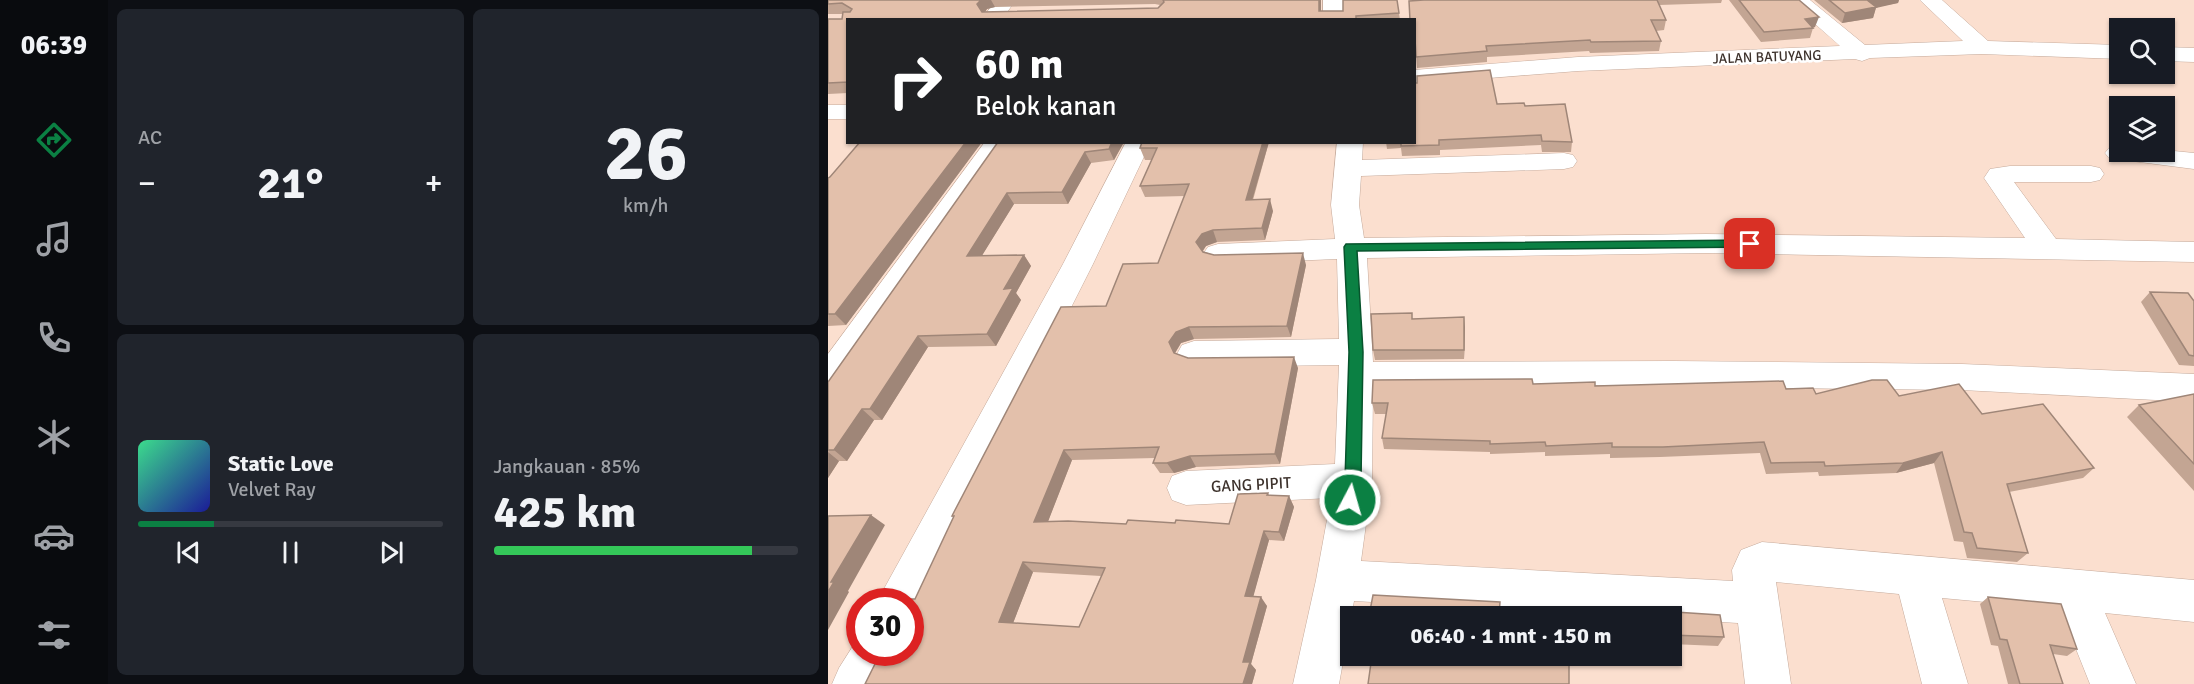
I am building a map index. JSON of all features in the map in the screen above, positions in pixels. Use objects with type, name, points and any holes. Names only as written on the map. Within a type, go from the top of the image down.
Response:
[{"type":"street","points":[[1333,0],[1333,18]]},
{"type":"street","points":[[1798,0],[1862,54]]},
{"type":"street","points":[[1930,0],[1976,42]]},
{"type":"street","points":[[1000,8],[1020,16]]},
{"type":"street","name":"JALAN BATUYANG","points":[[1416,77],[1578,64],[1862,54],[1976,42],[2109,51]]},
{"type":"street","points":[[2175,54],[2194,55]]},
{"type":"street","points":[[828,380],[997,144]]},
{"type":"street","points":[[907,588],[1078,264],[1138,144]]},
{"type":"street","points":[[1316,684],[1337,580],[1353,480],[1355,364],[1350,247],[1345,205],[1349,156],[1564,161]]},
{"type":"street","points":[[2175,159],[2194,161]]},
{"type":"street","points":[[2048,249],[1997,178],[1999,175],[2010,174],[2091,174]]},
{"type":"street","points":[[1218,254],[1350,247],[1797,244],[2194,252]]},
{"type":"street","points":[[1194,354],[1355,364],[1674,374],[1962,376],[2194,388]]},
{"type":"street","name":"GANG PIPIT","points":[[1186,488],[1353,480]]},
{"type":"street","points":[[1768,684],[1753,570],[1756,564],[1762,561],[2194,600]]},
{"type":"street","points":[[1915,576],[1945,684]]},
{"type":"street","points":[[1337,580],[1758,603]]},
{"type":"street","points":[[2073,588],[2113,684]]},
{"type":"street","points":[[855,684],[865,666]]},
{"type":"building","points":[[828,0],[981,0],[977,4],[982,12],[1158,8],[1164,2],[1163,0],[1319,0],[1319,11],[1343,11],[1343,0],[1397,0],[1399,13],[1356,16],[1356,18],[846,18],[846,82],[828,83],[828,19],[842,19],[843,12],[850,12],[852,9],[842,3],[828,4]]},
{"type":"building","points":[[1657,0],[1666,20],[1651,20],[1661,41],[1591,42],[1590,40],[1486,46],[1487,51],[1416,57],[1416,18],[1410,18],[1409,1]]},
{"type":"building","points":[[1739,0],[1799,0],[1819,17],[1805,19],[1813,28],[1764,32]]},
{"type":"building","points":[[1829,0],[1867,0],[1876,7],[1845,13]]},
{"type":"building","points":[[1490,70],[1497,104],[1524,103],[1525,106],[1565,104],[1572,142],[1542,141],[1541,135],[1439,140],[1439,145],[1401,146],[1401,144],[1416,144],[1417,76]]},
{"type":"building","points":[[858,144],[964,144],[835,314],[828,314],[828,178]]},
{"type":"building","points":[[997,144],[1111,144],[1109,149],[1085,152],[1062,192],[1007,193],[967,256],[1024,255],[1004,289],[1013,288],[987,334],[918,336],[870,409],[862,409],[834,450],[828,450],[828,382]]},
{"type":"building","points":[[1141,144],[1262,144],[1246,200],[1270,199],[1262,228],[1213,230],[1202,234],[1196,242],[1203,252],[1214,255],[1303,253],[1287,326],[1189,327],[1176,332],[1169,342],[1174,353],[1188,358],[1294,357],[1275,454],[1190,456],[1167,463],[1153,463],[1159,447],[1064,450],[1034,522],[1126,524],[1128,520],[1175,523],[1176,520],[1229,524],[1238,494],[1268,493],[1267,495],[1289,496],[1279,532],[1264,531],[1245,596],[1261,597],[1243,662],[1250,662],[1243,684],[865,684],[874,666],[924,666],[924,588],[920,588],[955,510],[1061,307],[1106,306],[1123,264],[1158,263],[1189,184],[1140,186],[1157,148],[1140,148]],"holes":[[[1023,562],[1105,568],[1079,627],[999,622]]]},
{"type":"building","points":[[2150,292],[2188,293],[2194,301],[2194,356],[2189,355]]},
{"type":"building","points":[[1412,313],[1412,319],[1464,317],[1464,350],[1373,350],[1371,314]]},
{"type":"building","points":[[1532,379],[1533,384],[1595,382],[1595,386],[1783,381],[1786,389],[1813,388],[1816,394],[1872,380],[1887,380],[1899,396],[1959,384],[1982,414],[2043,404],[2094,468],[2007,484],[2028,553],[1977,548],[1972,533],[1964,532],[1942,452],[1903,463],[1825,466],[1824,462],[1771,463],[1764,442],[1612,447],[1612,443],[1546,446],[1545,442],[1490,444],[1490,441],[1382,438],[1388,403],[1372,403],[1373,380]]},
{"type":"building","points":[[2194,394],[2194,464],[2139,405]]},
{"type":"building","points":[[871,515],[831,582],[834,582],[828,592],[828,516]]},
{"type":"building","points":[[1373,595],[1500,602],[1500,606],[1371,606]]},
{"type":"building","points":[[1988,597],[2061,604],[2077,649],[2050,645],[2063,684],[2020,684],[2007,640],[2000,639]]},
{"type":"building","points":[[1682,612],[1720,615],[1724,637],[1682,635]]},
{"type":"building","points":[[1371,666],[1569,666],[1569,684],[1368,684]]},
{"type":"route","points":[[1350,500],[1353,480],[1356,352],[1350,247],[1750,244]]}]
